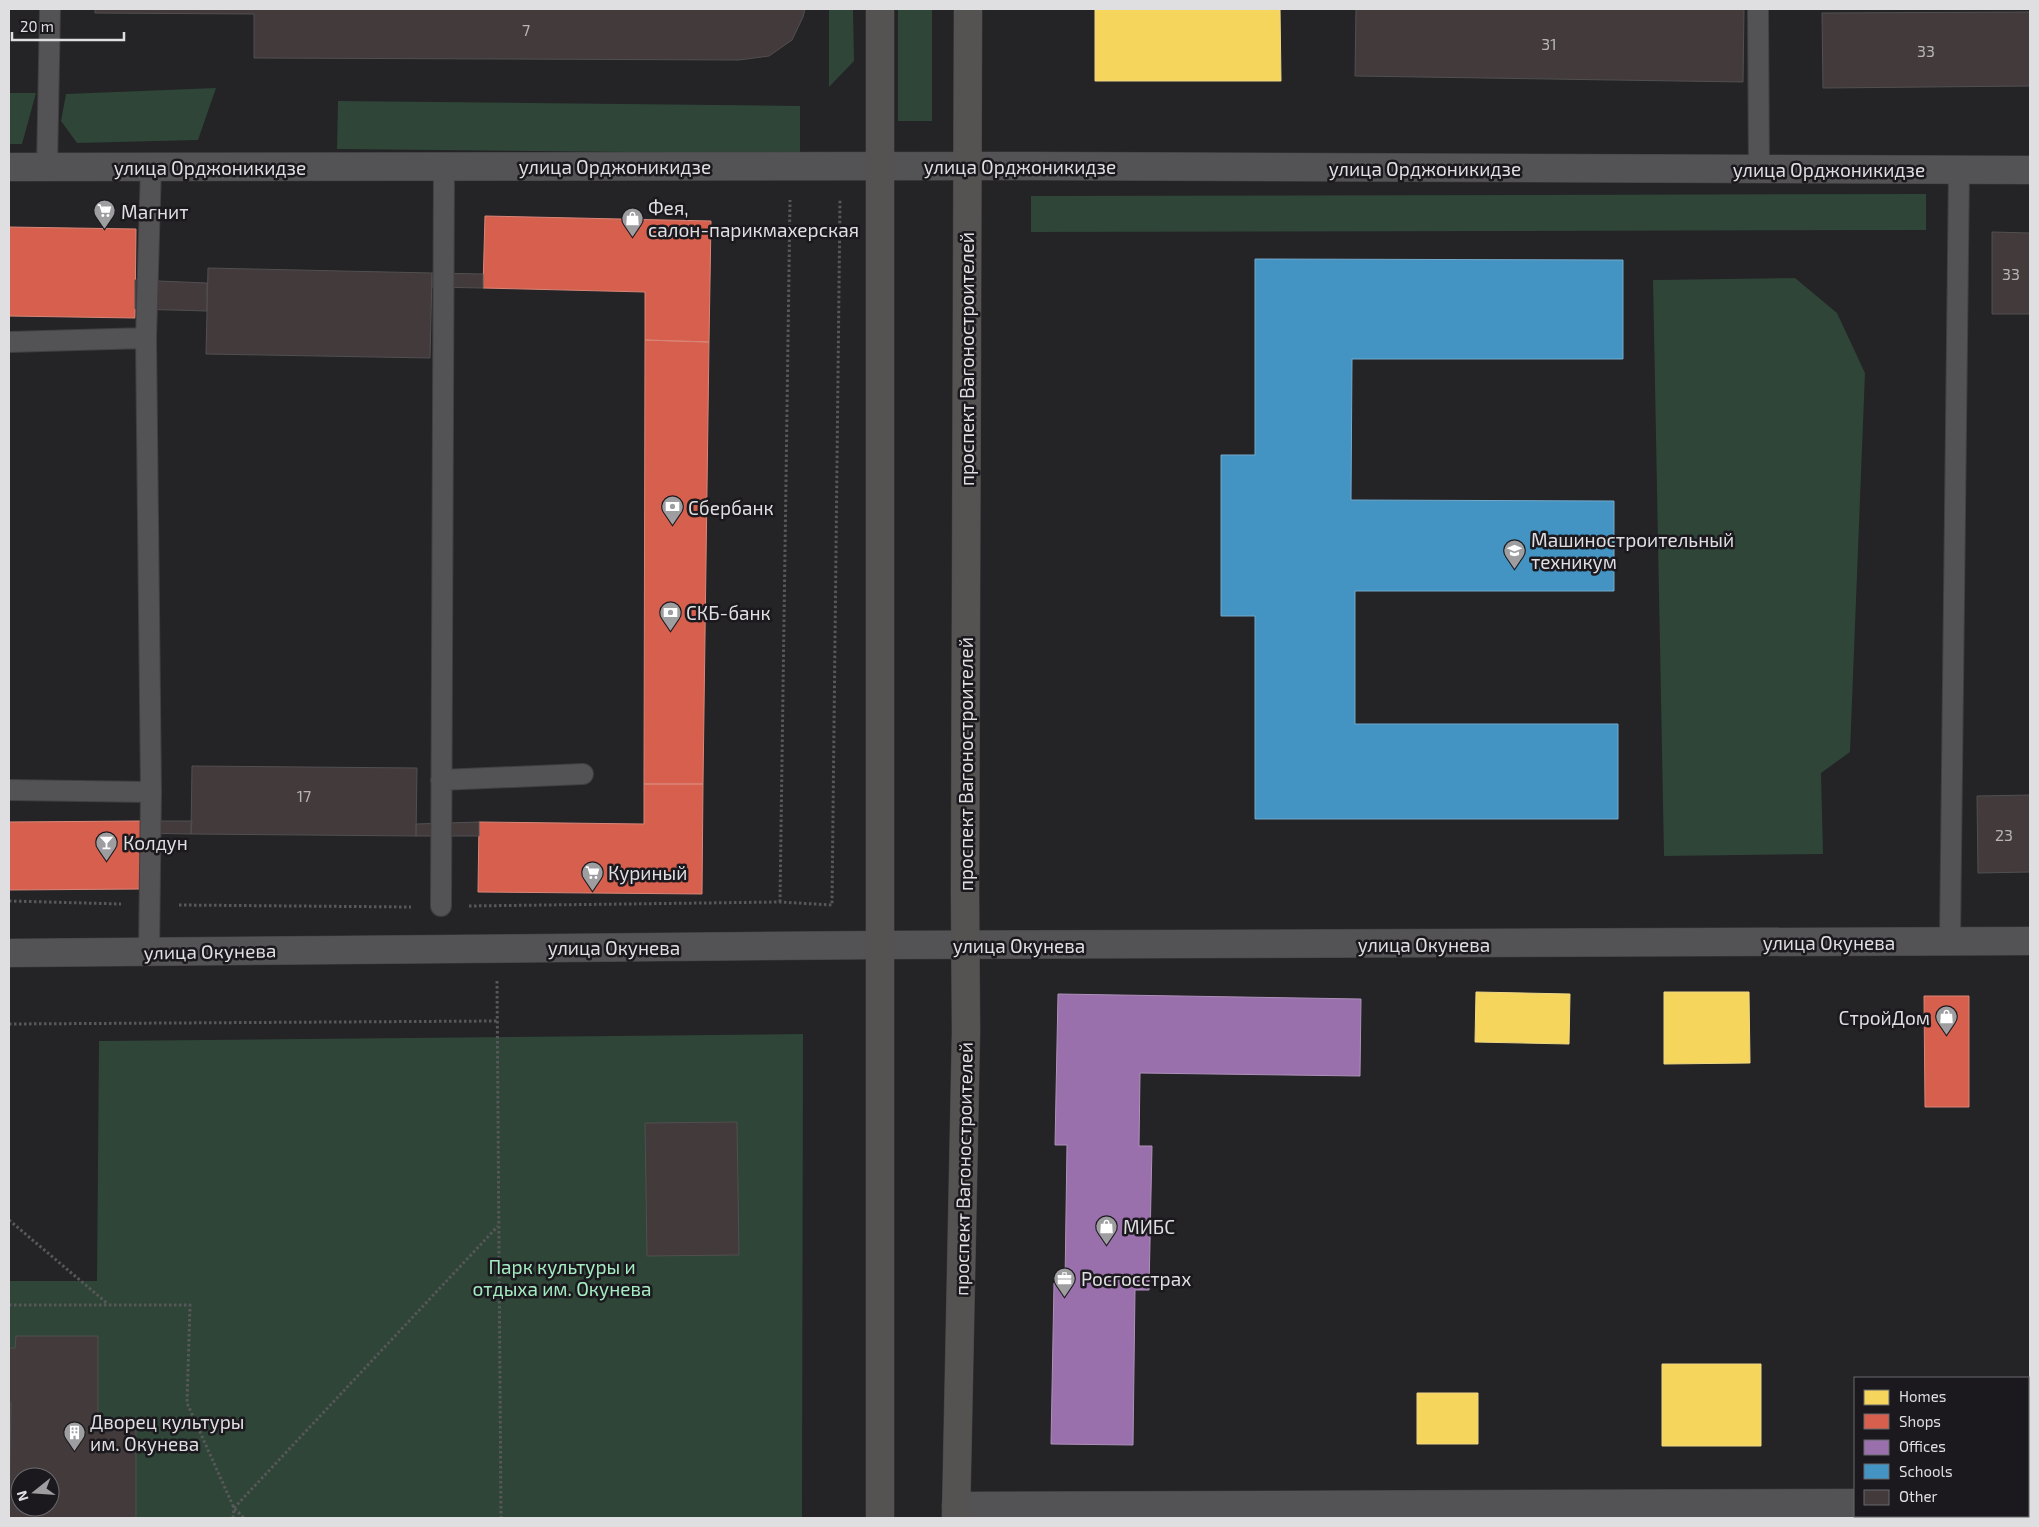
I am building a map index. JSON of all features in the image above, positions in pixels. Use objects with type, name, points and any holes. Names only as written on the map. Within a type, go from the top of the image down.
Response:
[{"type":"main road","points":[[880,9],[880,1518]]},
{"type":"main road","name":"проспект Вагоностроителей","points":[[956,1512],[966,946],[968,9]]},
{"type":"street","name":"улица Орджоникидзе","points":[[9,167],[967,166],[2030,170]]},
{"type":"street","name":"улица Окунева","points":[[9,953],[496,947],[2030,941]]},
{"type":"street","points":[[956,1512],[1854,1503]]},
{"type":"lane","points":[[47,167],[50,9]]},
{"type":"lane","points":[[1758,9],[1759,169]]},
{"type":"lane","points":[[441,906],[444,166]]},
{"type":"lane","points":[[149,951],[151,792],[146,338],[151,167]]},
{"type":"lane","points":[[1950,941],[1959,170]]},
{"type":"lane","points":[[9,342],[146,338]]},
{"type":"lane","points":[[441,780],[583,774]]},
{"type":"lane","points":[[9,790],[151,792]]},
{"type":"path","points":[[780,902],[791,166]]},
{"type":"path","points":[[832,905],[840,166]]},
{"type":"path","points":[[496,947],[501,1518]]},
{"type":"path","points":[[9,1024],[497,1021]]},
{"type":"path","points":[[9,1220],[108,1305]]},
{"type":"path","points":[[233,1518],[234,1508],[498,1225]]},
{"type":"path","points":[[9,1305],[190,1305],[187,1403],[234,1508],[244,1518]]},
{"type":"green space","points":[[829,9],[853,9],[854,61],[829,87]]},
{"type":"green space","points":[[898,9],[932,9],[932,121],[898,121]]},
{"type":"green space","points":[[216,88],[198,140],[77,143],[61,121],[66,94]]},
{"type":"green space","points":[[9,93],[36,93],[22,144],[9,144]]},
{"type":"green space","points":[[338,101],[800,106],[800,154],[337,149]]},
{"type":"green space","points":[[1926,194],[1926,230],[1031,232],[1031,196]]},
{"type":"green space","points":[[1795,278],[1837,313],[1865,373],[1850,752],[1821,773],[1823,854],[1664,856],[1653,280]]},
{"type":"green space","name":"Парк культуры и отдыха им. Окунева","points":[[803,1034],[802,1518],[9,1518],[9,1281],[97,1281],[99,1041]]},
{"type":"building: Homes","points":[[1095,9],[1280,9],[1281,81],[1095,81]]},
{"type":"building: Homes","points":[[1476,992],[1570,994],[1569,1044],[1475,1042]]},
{"type":"building: Homes","points":[[1664,992],[1749,992],[1750,1063],[1664,1064]]},
{"type":"building: Homes","points":[[1662,1364],[1761,1364],[1761,1446],[1662,1446]]},
{"type":"building: Homes","points":[[1417,1393],[1478,1393],[1478,1444],[1417,1444]]},
{"type":"building: Shops","points":[[485,216],[711,221],[709,342],[645,340],[645,292],[483,288]]},
{"type":"building: Shops","points":[[9,227],[136,229],[135,318],[9,316]]},
{"type":"building: Shops","points":[[645,340],[709,342],[703,784],[644,784]]},
{"type":"building: Shops","points":[[644,784],[703,784],[702,894],[478,892],[479,822],[644,824]]},
{"type":"building: Shops","points":[[141,821],[142,889],[9,890],[9,822]]},
{"type":"building: Shops","points":[[1924,996],[1969,996],[1969,1107],[1925,1107]]},
{"type":"building: Offices","points":[[1058,994],[1361,999],[1360,1076],[1140,1073],[1139,1146],[1152,1146],[1149,1290],[1135,1290],[1133,1445],[1051,1444],[1054,1283],[1065,1283],[1067,1145],[1055,1145]]},
{"type":"building: Schools","points":[[1255,259],[1623,260],[1623,359],[1352,359],[1351,500],[1614,501],[1614,591],[1355,591],[1355,724],[1618,724],[1618,819],[1255,819],[1255,616],[1221,616],[1221,455],[1255,455]]},
{"type":"building: Other","points":[[95,9],[805,9],[792,40],[769,56],[739,60],[254,58],[254,14],[95,13]]},
{"type":"building: Other","points":[[1356,9],[1744,9],[1743,82],[1355,76]]},
{"type":"building: Other","points":[[2030,12],[2030,86],[1823,88],[1822,13]]},
{"type":"building: Other","points":[[1992,232],[2030,233],[2030,314],[1992,314]]},
{"type":"building: Other","points":[[208,268],[432,273],[430,358],[206,354]]},
{"type":"building: Other","points":[[432,273],[483,274],[483,288],[432,287]]},
{"type":"building: Other","points":[[135,280],[207,283],[207,311],[135,309]]},
{"type":"building: Other","points":[[192,766],[417,768],[416,836],[191,834]]},
{"type":"building: Other","points":[[2030,795],[2030,872],[1978,873],[1977,796]]},
{"type":"building: Other","points":[[141,821],[192,821],[191,834],[141,833]]},
{"type":"building: Other","points":[[479,822],[479,836],[416,836],[416,824]]},
{"type":"building: Other","points":[[737,1122],[739,1255],[647,1256],[645,1123]]},
{"type":"building: Other","name":"Дворец культуры им. Окунева","points":[[16,1336],[98,1336],[98,1426],[136,1427],[136,1518],[9,1518],[11,1403],[9,1403],[9,1348],[15,1348]]},
{"type":"place","name":"Магнит","points":[[105,230]]},
{"type":"place","name":"Фея, салон-парикмахерская","points":[[632,237]]},
{"type":"place","name":"Сбербанк","points":[[672,526]]},
{"type":"place","name":"Машиностроительный техникум","points":[[1515,569]]},
{"type":"place","name":"СКБ-банк","points":[[670,631]]},
{"type":"place","name":"Колдун","points":[[107,861]]},
{"type":"place","name":"Куриный","points":[[592,891]]},
{"type":"place","name":"СтройДом","points":[[1946,1036]]},
{"type":"place","name":"МИБС","points":[[1107,1245]]},
{"type":"place","name":"Росгосстрах","points":[[1065,1297]]},
{"type":"place","name":"Дворец культуры им. Окунева","points":[[74,1451]]}]
